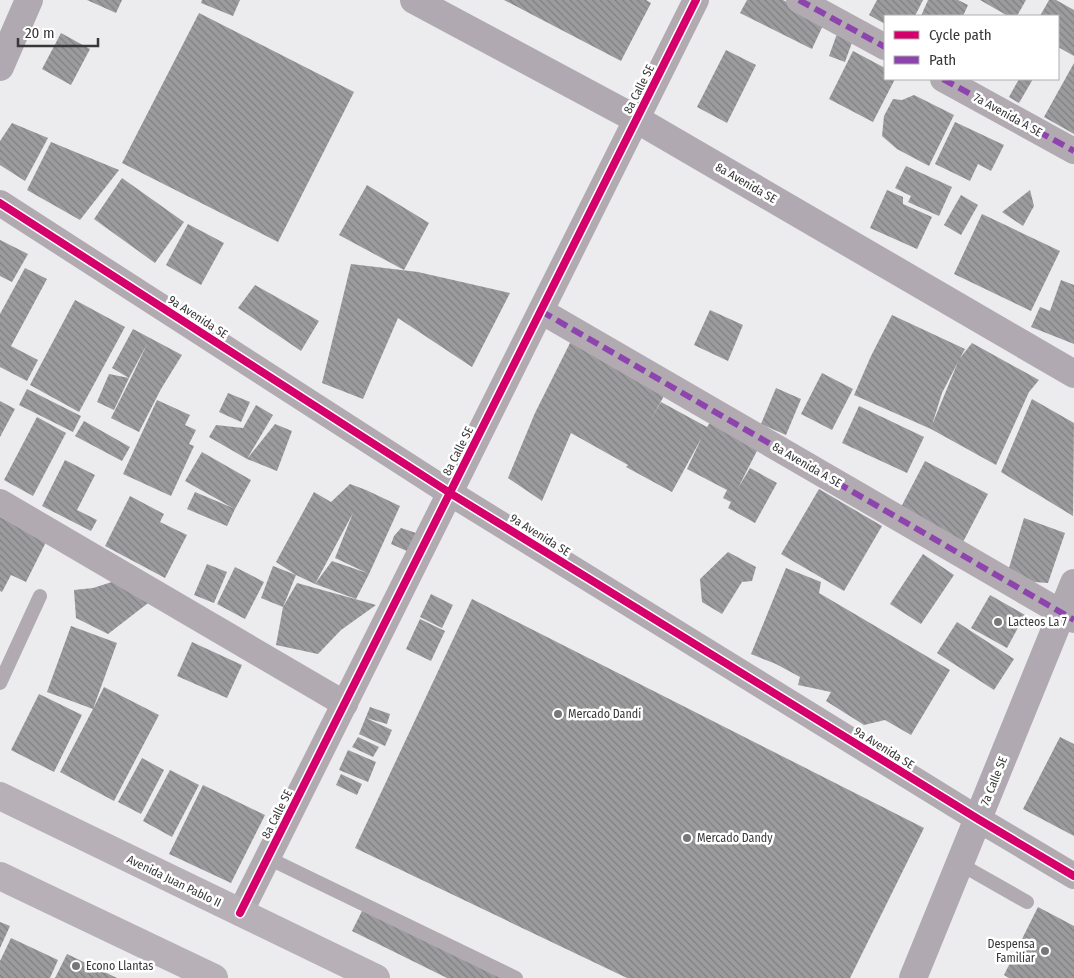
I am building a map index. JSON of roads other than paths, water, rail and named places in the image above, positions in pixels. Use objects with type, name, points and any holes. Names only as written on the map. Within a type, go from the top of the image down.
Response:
[{"type":"highway","name":"Avenida Juan Pablo II","points":[[0,796],[376,978]]},
{"type":"highway","points":[[0,876],[214,978]]},
{"type":"street","points":[[0,67],[28,0]]},
{"type":"street","name":"8a Avenida SE","points":[[414,0],[636,119],[1074,374]]},
{"type":"street","name":"8a Calle SE","points":[[240,913],[696,0]]},
{"type":"street","points":[[799,0],[884,46]]},
{"type":"street","name":"7a Avenida A SE","points":[[945,80],[1074,151]]},
{"type":"street","name":"9a Avenida SE","points":[[0,203],[450,493],[978,819],[1074,876]]},
{"type":"street","name":"8a Avenida A SE","points":[[540,311],[1068,616]]},
{"type":"street","points":[[0,502],[345,704]]},
{"type":"street","name":"7a Calle SE","points":[[913,978],[978,819],[1068,616],[1074,583]]},
{"type":"lane","points":[[0,683],[40,596]]},
{"type":"lane","points":[[268,858],[516,978]]},
{"type":"lane","points":[[960,864],[1027,902]]},
{"type":"place","name":"Lacteos La 7","points":[[998,622]]},
{"type":"place","name":"Mercado Dandi","points":[[558,714]]},
{"type":"place","name":"Mercado Dandy","points":[[687,838]]},
{"type":"place","name":"Despensa Familiar","points":[[1045,951]]},
{"type":"place","name":"Econo Llantas","points":[[76,966]]}]
